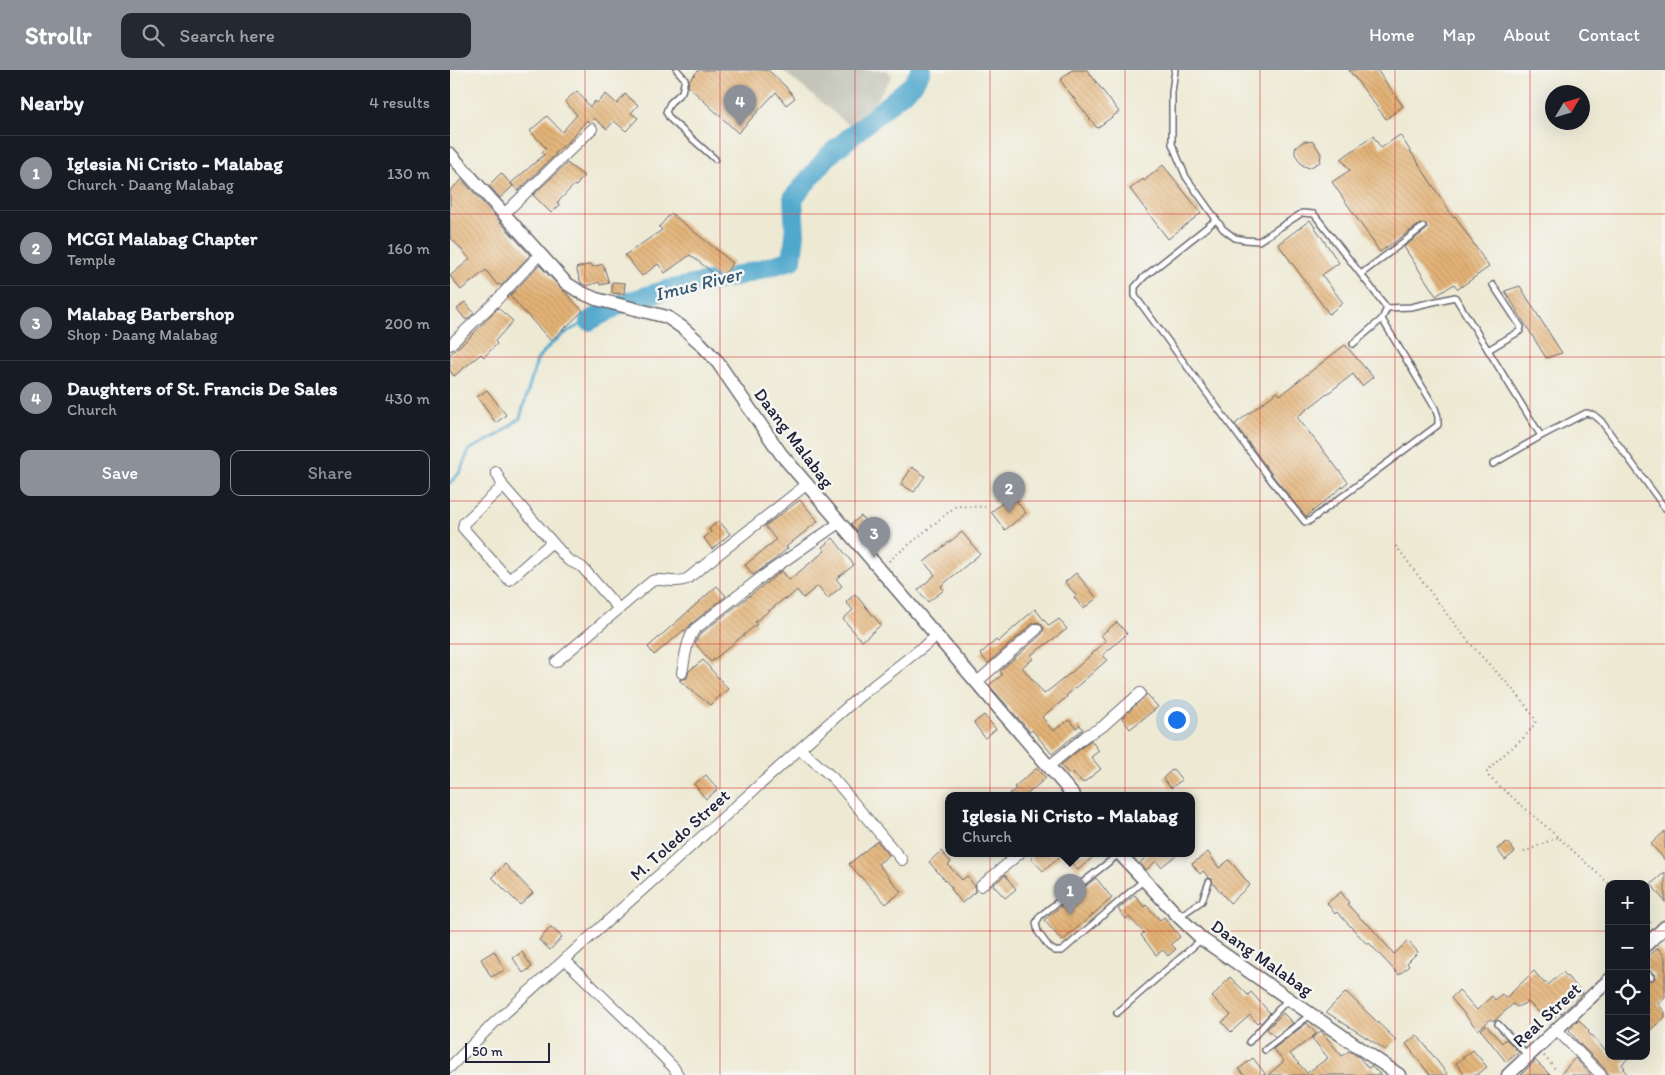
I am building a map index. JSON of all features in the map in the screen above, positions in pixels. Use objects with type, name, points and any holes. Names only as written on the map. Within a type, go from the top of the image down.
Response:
[{"type":"street","points":[[504,214],[592,129]]},
{"type":"street","name":"Daang Malabag","points":[[450,154],[566,283],[580,292],[596,298],[668,317],[683,328],[716,360],[781,454],[806,485],[1071,792]]},
{"type":"street","points":[[450,345],[494,303],[540,254]]},
{"type":"street","points":[[496,472],[503,486],[568,560],[582,567],[619,609]]},
{"type":"street","points":[[556,662],[652,581],[657,579],[678,583],[687,579],[806,485]]},
{"type":"street","points":[[503,486],[464,524],[463,528],[470,538],[509,580],[552,542]]},
{"type":"street","points":[[682,673],[688,643],[695,629],[763,576],[839,523]]},
{"type":"street","points":[[977,682],[1037,629]]},
{"type":"street","name":"M. Toledo Street","points":[[450,1067],[494,1023],[800,749],[860,696],[937,636]]},
{"type":"street","points":[[1049,766],[1087,735],[1102,727],[1140,693]]},
{"type":"street","points":[[800,749],[837,782],[902,860]]},
{"type":"street","points":[[981,886],[1015,857]]},
{"type":"street","name":"Daang Malabag","points":[[1123,857],[1202,939],[1399,1075]]},
{"type":"street","points":[[1650,941],[1665,927]]},
{"type":"street","points":[[565,960],[637,1030],[674,1068],[678,1075]]},
{"type":"street","name":"Real Street","points":[[1508,1075],[1605,984]]},
{"type":"street","points":[[1557,1030],[1601,1075]]},
{"type":"lane","points":[[677,70],[685,79],[682,92],[670,103],[666,112],[714,159]]},
{"type":"lane","points":[[1175,70],[1172,92],[1172,144],[1186,177],[1223,229],[1235,238],[1259,241],[1302,213],[1314,214],[1387,308]]},
{"type":"lane","points":[[1216,220],[1144,277],[1134,287],[1135,296],[1270,479],[1305,522],[1308,522],[1438,425],[1435,408],[1382,319]]},
{"type":"lane","points":[[1361,274],[1423,227]]},
{"type":"lane","points":[[1488,350],[1520,331],[1521,327],[1493,286]]},
{"type":"lane","points":[[1387,308],[1411,307],[1455,297],[1541,436]]},
{"type":"lane","points":[[1353,344],[1382,319],[1387,308]]},
{"type":"lane","points":[[1493,464],[1586,413],[1594,415],[1602,421],[1665,508]]},
{"type":"lane","points":[[1116,857],[1040,916],[1036,923],[1038,932],[1049,947],[1055,951],[1062,950],[1144,880]]},
{"type":"lane","points":[[1179,917],[1202,901],[1210,882]]},
{"type":"lane","points":[[1117,1013],[1202,939]]},
{"type":"lane","points":[[1249,1042],[1289,998]]},
{"type":"lane","points":[[1265,1050],[1312,1014]]},
{"type":"lane","points":[[1498,1024],[1533,1052]]},
{"type":"path","points":[[879,569],[956,506],[985,507]]},
{"type":"path","points":[[1396,546],[1475,649],[1527,706],[1536,721],[1530,733],[1492,765],[1487,772],[1489,777],[1605,880]]},
{"type":"path","points":[[1524,852],[1558,837]]},
{"type":"path","points":[[1533,1052],[1557,1071]]},
{"type":"shaded area","points":[[782,70],[887,70],[892,76],[856,131]]},
{"type":"building","points":[[699,70],[768,70],[795,98],[786,105],[776,92],[738,133],[688,86],[689,80]]},
{"type":"building","points":[[1072,70],[1087,70],[1119,112],[1097,128],[1060,80]]},
{"type":"building","points":[[1349,70],[1377,70],[1403,106],[1386,119]]},
{"type":"building","points":[[577,91],[590,107],[595,101],[597,103],[606,94],[617,104],[625,94],[638,105],[631,113],[638,118],[626,131],[614,121],[607,129],[594,118],[589,123],[587,120],[569,141],[518,191],[511,183],[544,155],[542,152],[546,148],[530,131],[547,116],[562,132],[577,115],[565,101]]},
{"type":"building","points":[[1400,135],[1453,217],[1455,216],[1489,267],[1458,289],[1454,284],[1436,296],[1404,247],[1426,230],[1426,224],[1420,224],[1380,252],[1332,182],[1350,170],[1341,159],[1373,136],[1381,148]]},
{"type":"building","points":[[1304,141],[1314,142],[1321,154],[1320,162],[1309,168],[1302,165],[1295,154],[1295,148]]},
{"type":"building","points":[[567,163],[584,176],[557,203],[560,205],[551,213],[533,195]]},
{"type":"building","points":[[1163,165],[1201,213],[1168,239],[1130,189],[1143,179],[1144,181]]},
{"type":"building","points":[[501,173],[513,186],[500,198],[489,185]]},
{"type":"building","points":[[462,180],[530,255],[501,286],[497,285],[486,270],[461,290],[450,276],[470,259],[450,237],[450,190]]},
{"type":"building","points":[[671,213],[733,263],[721,279],[690,255],[665,273],[658,264],[642,276],[625,255],[662,230],[659,227]]},
{"type":"building","points":[[1310,220],[1339,263],[1322,275],[1343,303],[1329,314],[1278,244]]},
{"type":"building","points":[[591,264],[593,267],[603,264],[609,283],[600,285],[599,282],[587,286],[581,283],[576,268]]},
{"type":"building","points":[[539,265],[583,311],[551,341],[510,296]]},
{"type":"building","points":[[612,282],[625,283],[624,294],[612,293]]},
{"type":"building","points":[[1520,286],[1562,353],[1546,358],[1505,291]]},
{"type":"building","points":[[465,302],[474,313],[466,320],[457,309]]},
{"type":"building","points":[[498,308],[513,321],[495,341],[497,344],[484,357],[481,354],[454,376],[450,371],[450,354],[468,339]]},
{"type":"building","points":[[1345,345],[1373,377],[1362,386],[1353,374],[1297,417],[1348,482],[1306,517],[1235,424],[1277,392],[1280,395]]},
{"type":"building","points":[[487,390],[506,415],[496,423],[477,397]]},
{"type":"building","points":[[912,467],[925,476],[914,492],[901,484]]},
{"type":"building","points":[[1012,495],[1026,513],[1005,530],[991,512]]},
{"type":"building","points":[[800,500],[818,521],[786,547],[788,548],[774,560],[753,575],[745,565],[776,540],[765,526]]},
{"type":"building","points":[[861,516],[874,532],[865,540],[851,524]]},
{"type":"building","points":[[719,521],[730,534],[712,549],[704,538],[711,532],[709,529]]},
{"type":"building","points":[[962,532],[980,554],[941,586],[944,590],[928,602],[918,590],[935,575],[924,562]]},
{"type":"building","points":[[833,538],[854,565],[836,579],[842,586],[828,598],[818,586],[803,598],[797,590],[755,622],[757,624],[711,662],[695,643],[700,634],[782,571],[789,580],[825,551],[822,547]]},
{"type":"building","points":[[1076,573],[1097,598],[1083,609],[1074,597],[1076,595],[1065,582]]},
{"type":"building","points":[[717,586],[726,596],[654,655],[648,647]]},
{"type":"building","points":[[855,594],[881,625],[862,641],[843,619],[853,610],[846,602]]},
{"type":"building","points":[[1035,609],[1049,626],[1059,619],[1067,629],[1031,655],[1033,659],[1022,667],[1044,694],[1106,641],[1101,635],[1117,622],[1127,634],[1103,655],[1107,660],[1042,717],[1053,731],[1069,720],[1076,728],[1080,725],[1083,729],[1052,754],[989,685],[1002,675],[1000,671],[1042,634],[1044,628],[1042,625],[1039,622],[1032,624],[988,663],[980,654],[996,640],[998,642]]},
{"type":"building","points":[[703,660],[728,689],[710,705],[679,680],[687,678],[689,671]]},
{"type":"building","points":[[1147,694],[1158,707],[1130,729],[1122,718]]},
{"type":"building","points":[[984,715],[996,729],[985,738],[974,723]]},
{"type":"building","points":[[1091,740],[1099,751],[1091,757],[1101,769],[1083,783],[1073,772],[1070,775],[1061,765]]},
{"type":"building","points":[[1037,768],[1046,778],[1030,792],[1012,792],[1016,789],[1014,787]]},
{"type":"building","points":[[1173,769],[1182,780],[1171,788],[1163,778]]},
{"type":"building","points":[[706,775],[718,789],[706,799],[694,784]]},
{"type":"building","points":[[1665,831],[1665,860],[1651,844]]},
{"type":"building","points":[[877,841],[889,855],[878,864],[901,892],[886,904],[849,864]]},
{"type":"building","points":[[1507,842],[1515,852],[1505,860],[1497,849]]},
{"type":"building","points":[[941,851],[951,862],[948,865],[962,880],[967,876],[976,891],[962,903],[952,888],[929,862]]},
{"type":"building","points":[[1208,852],[1219,868],[1229,860],[1250,885],[1230,903],[1213,883],[1212,879],[1203,871],[1200,874],[1192,864]]},
{"type":"building","points":[[1032,857],[1060,857],[1043,871]]},
{"type":"building","points":[[1067,857],[1093,857],[1078,870]]},
{"type":"building","points":[[1146,857],[1174,857],[1161,867],[1156,861],[1146,870],[1140,863]]},
{"type":"building","points":[[505,864],[533,893],[520,905],[492,877]]},
{"type":"building","points":[[1665,872],[1665,902],[1651,884]]},
{"type":"building","points":[[1005,875],[1016,889],[1005,898],[993,885]]},
{"type":"building","points":[[1096,878],[1112,898],[1062,941],[1044,920]]},
{"type":"building","points":[[1341,892],[1349,903],[1347,904],[1367,923],[1394,954],[1408,941],[1418,952],[1407,963],[1409,966],[1399,975],[1337,912],[1335,914],[1327,903]]},
{"type":"building","points":[[1135,895],[1144,907],[1146,905],[1160,920],[1164,917],[1180,937],[1171,944],[1176,949],[1168,956],[1163,950],[1156,955],[1141,935],[1144,933],[1129,917],[1126,919],[1118,909]]},
{"type":"building","points":[[551,927],[562,937],[550,950],[539,940]]},
{"type":"building","points":[[1658,948],[1665,957],[1665,998],[1658,1004],[1665,1012],[1665,1017],[1650,1030],[1650,980],[1652,981],[1655,978],[1654,974],[1650,971],[1650,955]]},
{"type":"building","points":[[494,951],[505,970],[491,977],[481,959]]},
{"type":"building","points":[[522,952],[532,967],[523,973],[513,958]]},
{"type":"building","points":[[1534,971],[1548,985],[1563,972],[1583,993],[1561,1014],[1560,1012],[1549,1022],[1528,1002],[1517,1007],[1513,1004],[1494,1021],[1491,1019],[1478,1030],[1451,998],[1459,990],[1477,1010],[1492,996],[1495,1000],[1502,994],[1506,998]]},
{"type":"building","points":[[1230,977],[1248,995],[1251,992],[1270,1013],[1261,1023],[1259,1021],[1257,1023],[1250,1015],[1231,1032],[1222,1022],[1231,1015],[1212,997]]},
{"type":"building","points":[[1346,992],[1396,1040],[1386,1050],[1326,1012]]},
{"type":"building","points":[[1283,1013],[1293,1023],[1275,1037],[1267,1029]]},
{"type":"building","points":[[1579,1020],[1605,1050],[1605,1060],[1626,1060],[1622,1064],[1625,1068],[1623,1069],[1628,1075],[1608,1075],[1606,1070],[1569,1030]]},
{"type":"building","points":[[1307,1023],[1316,1034],[1290,1054],[1307,1073],[1328,1058],[1312,1038],[1321,1031],[1342,1056],[1349,1051],[1359,1057],[1368,1068],[1371,1066],[1381,1075],[1268,1075],[1284,1061],[1273,1049]]},
{"type":"building","points":[[1486,1025],[1502,1043],[1506,1039],[1519,1052],[1506,1062],[1481,1030]]},
{"type":"building","points":[[1417,1035],[1448,1075],[1430,1075],[1406,1044]]},
{"type":"building","points":[[1473,1050],[1487,1067],[1477,1075],[1465,1075],[1456,1063]]},
{"type":"building","points":[[1253,1058],[1266,1075],[1244,1075],[1239,1069]]},
{"type":"building","points":[[1575,1058],[1591,1075],[1560,1075]]},
{"type":"building","points":[[1535,1060],[1550,1075],[1521,1075]]},
{"type":"waterway","name":"Imus River","points":[[589,321],[621,304],[666,290],[733,277],[792,260],[795,235],[793,198],[829,155],[913,84],[921,70]]},
{"type":"waterway","name":"Imus River","points":[[450,483],[460,472],[469,450],[498,435],[520,418],[537,360],[549,346],[568,331],[589,321]]},
{"type":"place","name":"Daughters of St. Francis De Sales","points":[[740,126]]},
{"type":"place","name":"MCGI Malabag Chapter","points":[[1009,513]]},
{"type":"place","name":"Malabag Barbershop","points":[[874,558]]},
{"type":"place","name":"Iglesia Ni Cristo - Malabag","points":[[1070,915]]}]
